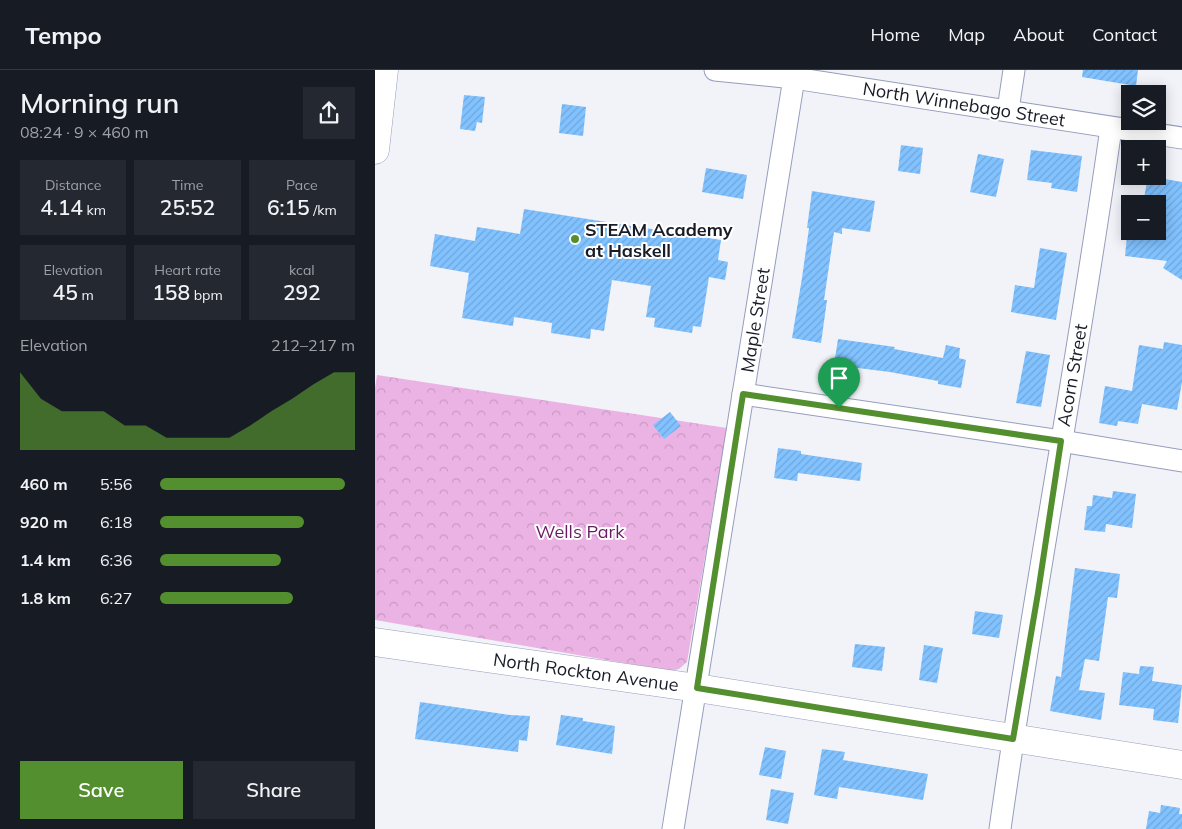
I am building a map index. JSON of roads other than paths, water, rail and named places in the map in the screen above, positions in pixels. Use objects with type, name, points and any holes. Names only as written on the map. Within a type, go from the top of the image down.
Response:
[{"type":"main road","points":[[375,150],[384,70]]},
{"type":"main road","name":"North Rockton Avenue","points":[[375,642],[697,688],[1182,765]]},
{"type":"street","name":"North Winnebago Street","points":[[715,70],[793,78],[1182,138]]},
{"type":"street","points":[[1008,110],[1014,70]]},
{"type":"street","name":"Maple Street","points":[[673,829],[793,78]]},
{"type":"street","name":"Acorn Street","points":[[1000,829],[1111,128]]},
{"type":"street","points":[[743,394],[1061,441],[1182,461]]},
{"type":"place","name":"STEAM Academy at Haskell","points":[[575,239]]},
{"type":"park label","name":"Wells Park","points":[[580,531]]}]
